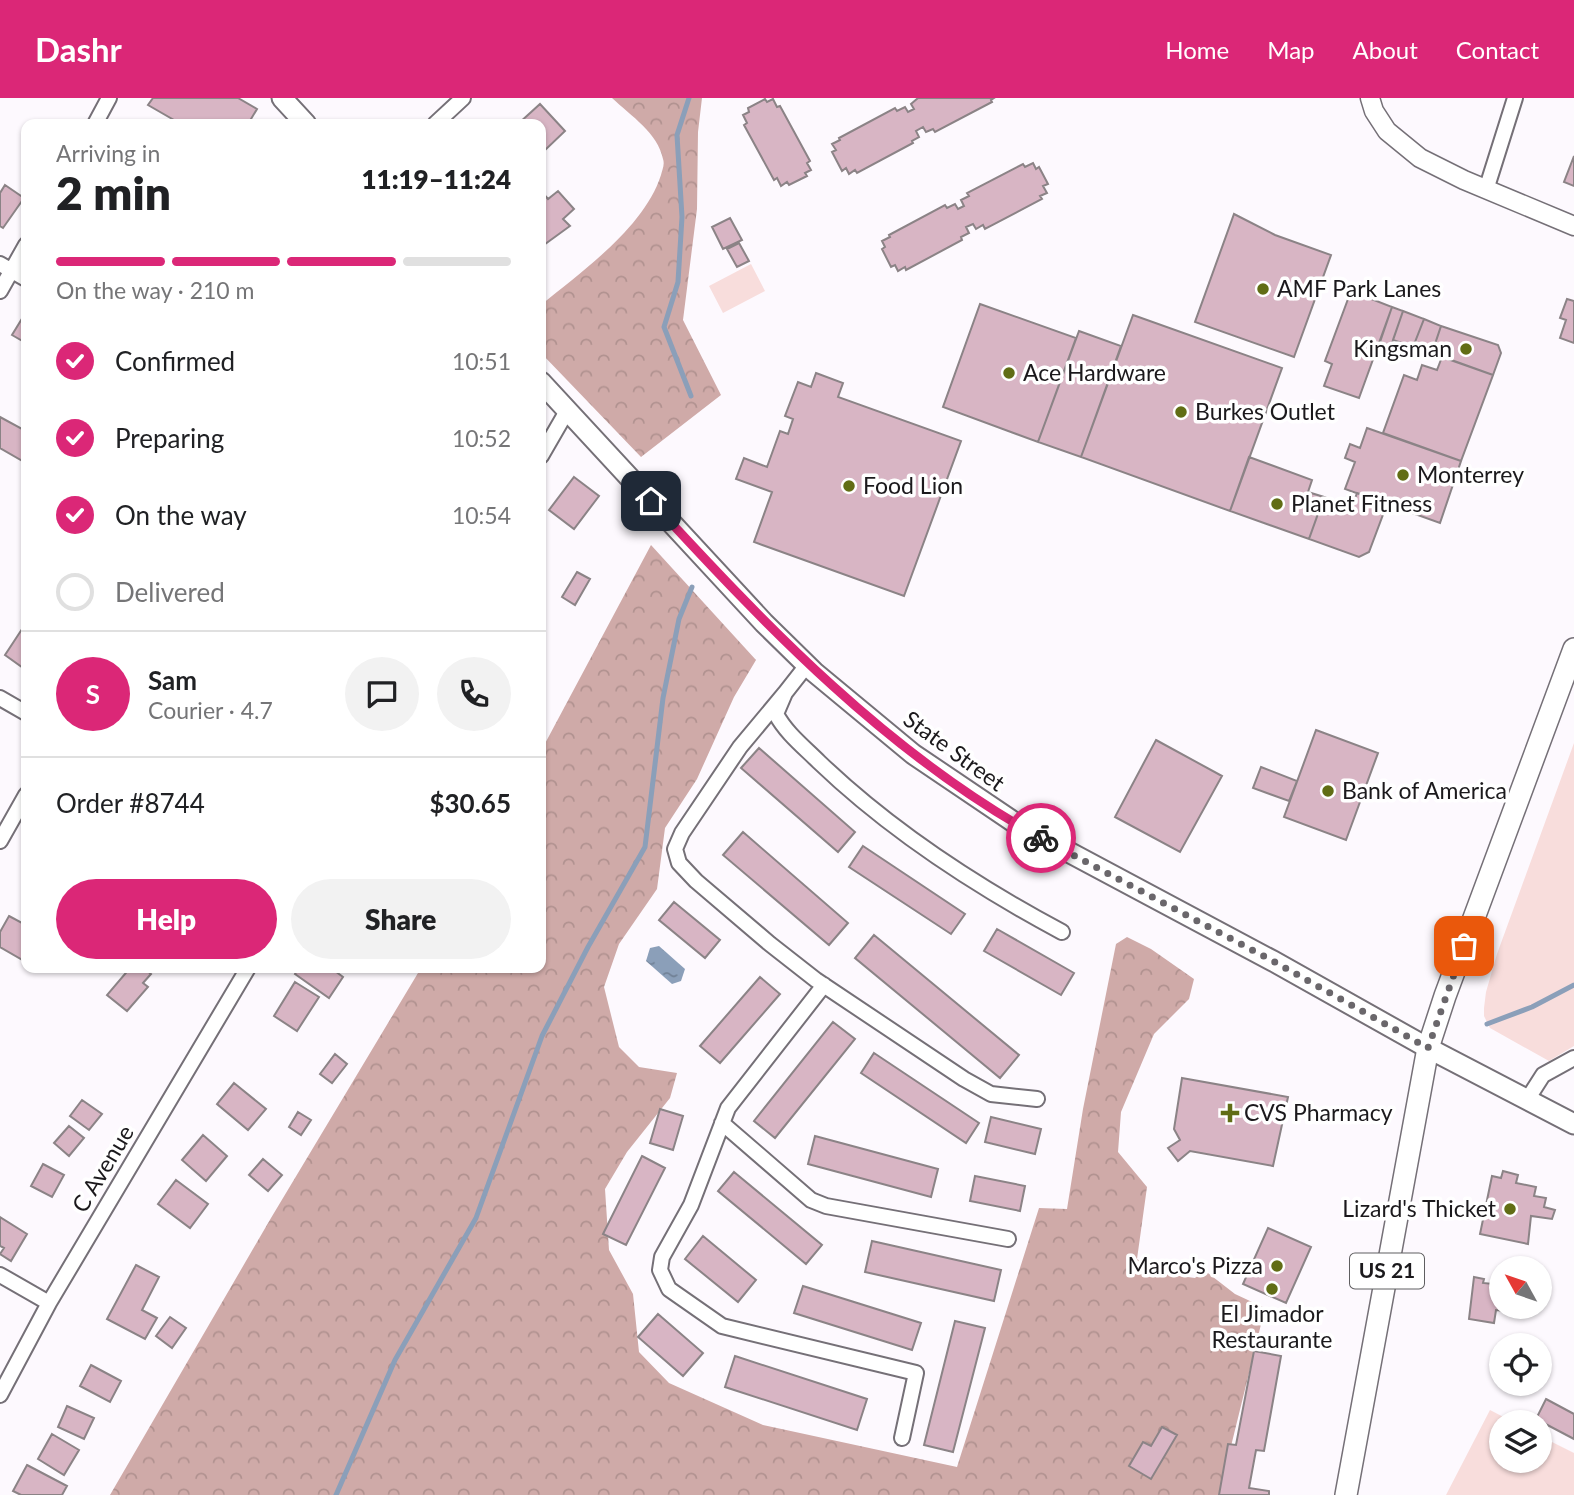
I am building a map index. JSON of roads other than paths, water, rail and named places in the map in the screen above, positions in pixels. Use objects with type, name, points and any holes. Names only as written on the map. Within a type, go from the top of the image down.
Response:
[{"type":"main road","points":[[282,98],[301,119]]},
{"type":"main road","name":"State Street","points":[[546,388],[744,602],[807,665],[912,754],[996,812],[1428,1048],[1574,1124]]},
{"type":"main road","name":"US 21","points":[[1346,1495],[1428,1048],[1574,649]]},
{"type":"street","points":[[97,119],[110,98]]},
{"type":"street","points":[[440,119],[463,98]]},
{"type":"street","points":[[1370,98],[1374,111],[1387,131],[1405,148],[1438,168],[1574,226]]},
{"type":"street","points":[[1486,190],[1515,98]]},
{"type":"street","points":[[0,291],[6,268],[21,251]]},
{"type":"street","points":[[546,447],[567,411]]},
{"type":"street","points":[[807,665],[740,747],[682,833],[675,849],[679,863],[696,881],[770,944],[824,985],[964,1079],[990,1094],[1037,1099]]},
{"type":"street","points":[[785,693],[776,714],[783,727],[839,780],[951,868],[1062,932]]},
{"type":"street","points":[[0,698],[21,710]]},
{"type":"street","points":[[0,841],[21,804]]},
{"type":"street","name":"C Avenue","points":[[0,1395],[49,1303],[245,973]]},
{"type":"street","points":[[824,985],[727,1108],[691,1205],[662,1257],[660,1269],[669,1289],[722,1326],[916,1373],[902,1438]]},
{"type":"street","points":[[1527,1100],[1543,1075],[1574,1058]]},
{"type":"street","points":[[722,1123],[811,1200],[826,1206],[1008,1239]]},
{"type":"street","points":[[0,1275],[49,1303]]},
{"type":"water","points":[[659,946],[685,969],[681,981],[672,984],[646,961],[650,948]]},
{"type":"waterway","points":[[689,98],[677,135],[682,217],[678,282],[664,327],[691,396]]},
{"type":"waterway","points":[[336,1495],[395,1360],[476,1218],[542,1036],[588,947],[645,847],[663,698],[679,619],[692,587]]},
{"type":"waterway","points":[[1487,1024],[1532,1007],[1574,985]]},
{"type":"place","name":"AMF Park Lanes","points":[[1263,289]]},
{"type":"place","name":"Kingsman","points":[[1466,349]]},
{"type":"place","name":"Ace Hardware","points":[[1009,373]]},
{"type":"place","name":"Burkes Outlet","points":[[1181,412]]},
{"type":"place","name":"Monterrey","points":[[1403,475]]},
{"type":"place","name":"Food Lion","points":[[849,486]]},
{"type":"place","name":"Planet Fitness","points":[[1277,504]]},
{"type":"place","name":"Bank of America","points":[[1328,791]]},
{"type":"place","name":"CVS Pharmacy","points":[[1230,1113]]},
{"type":"place","name":"Lizard's Thicket","points":[[1510,1209]]},
{"type":"place","name":"Marco's Pizza","points":[[1277,1266]]},
{"type":"place","name":"El Jimador Restaurante","points":[[1272,1289]]}]
